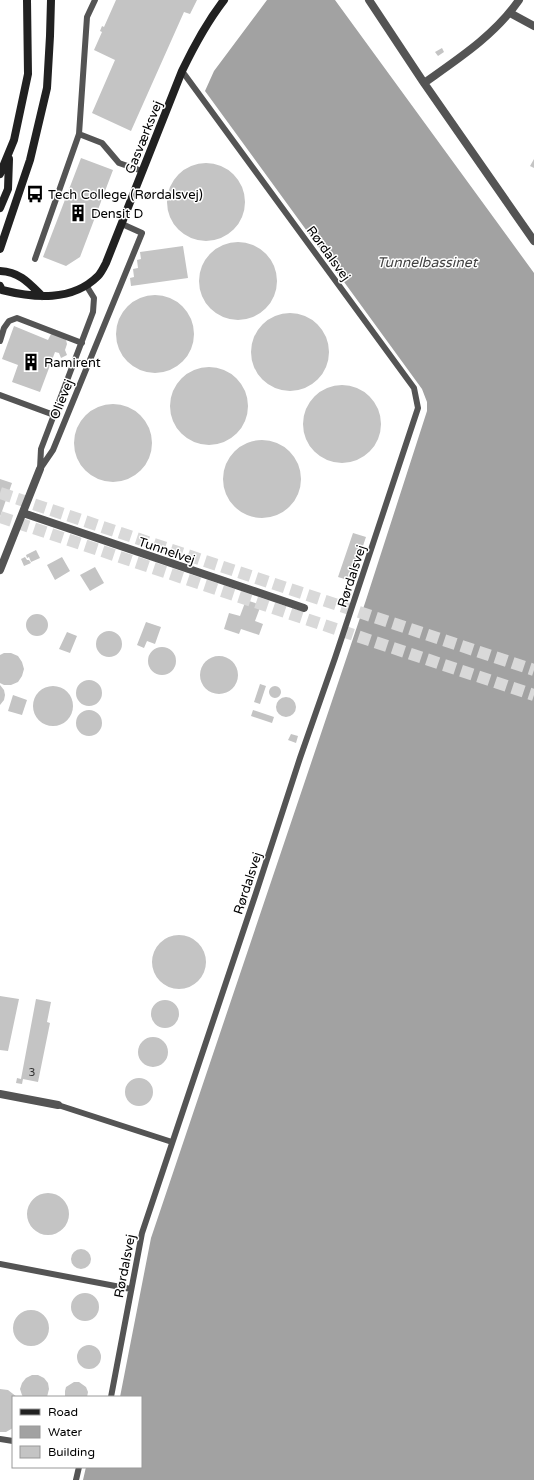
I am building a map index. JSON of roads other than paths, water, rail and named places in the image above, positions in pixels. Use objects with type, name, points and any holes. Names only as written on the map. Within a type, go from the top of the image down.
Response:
[{"type":"street","points":[[0,174],[14,140],[28,74],[26,0]]},
{"type":"street","points":[[0,249],[30,160],[46,88],[50,36],[50,0]]},
{"type":"street","name":"Gasværksvej","points":[[0,286],[2,290],[17,294],[42,296],[63,294],[75,291],[98,276],[106,263],[122,224],[182,71],[196,42],[215,11],[224,0]]},
{"type":"street","points":[[369,0],[424,83],[534,241]]},
{"type":"street","points":[[424,83],[476,46],[510,13],[519,0]]},
{"type":"street","points":[[510,13],[534,26]]},
{"type":"street","points":[[0,208],[8,189],[9,154]]},
{"type":"street","points":[[0,271],[10,271],[25,279],[42,296]]},
{"type":"street","name":"Olievej","points":[[0,570],[40,469]]},
{"type":"street","name":"Tunnelvej","points":[[23,513],[304,608]]},
{"type":"street","points":[[0,1094],[58,1105]]},
{"type":"lane","points":[[36,259],[79,134],[87,17],[95,0]]},
{"type":"lane","name":"Rørdalsvej","points":[[110,1396],[142,1233],[418,408],[414,388],[182,71]]},
{"type":"lane","points":[[79,134],[102,143],[119,163],[142,171]]},
{"type":"lane","name":"Olievej","points":[[40,469],[53,450],[142,233],[122,224]]},
{"type":"lane","points":[[40,469],[41,449],[94,312],[94,298],[86,285]]},
{"type":"lane","points":[[0,341],[4,328],[9,320],[17,318],[82,343]]},
{"type":"lane","points":[[0,395],[54,415]]},
{"type":"lane","points":[[58,1105],[172,1142]]},
{"type":"lane","points":[[0,1264],[131,1289]]},
{"type":"lane","points":[[0,1439],[12,1441]]},
{"type":"lane","points":[[76,1480],[79,1468]]},
{"type":"water","name":"Tunnelbassinet","points":[[267,0],[335,0],[534,273],[534,1480],[83,1480],[86,1468],[142,1468],[142,1396],[120,1396],[151,1238],[366,600],[427,411],[427,402],[422,389],[205,91],[214,71]]},
{"type":"tunnel","points":[[0,493],[534,670]]},
{"type":"tunnel","points":[[0,517],[534,695]]},
{"type":"place","name":"Tech College (Rørdalsvej)","points":[[35,194]]},
{"type":"place","name":"Densit D","points":[[78,213]]},
{"type":"place","name":"Ramirent","points":[[31,362]]}]
